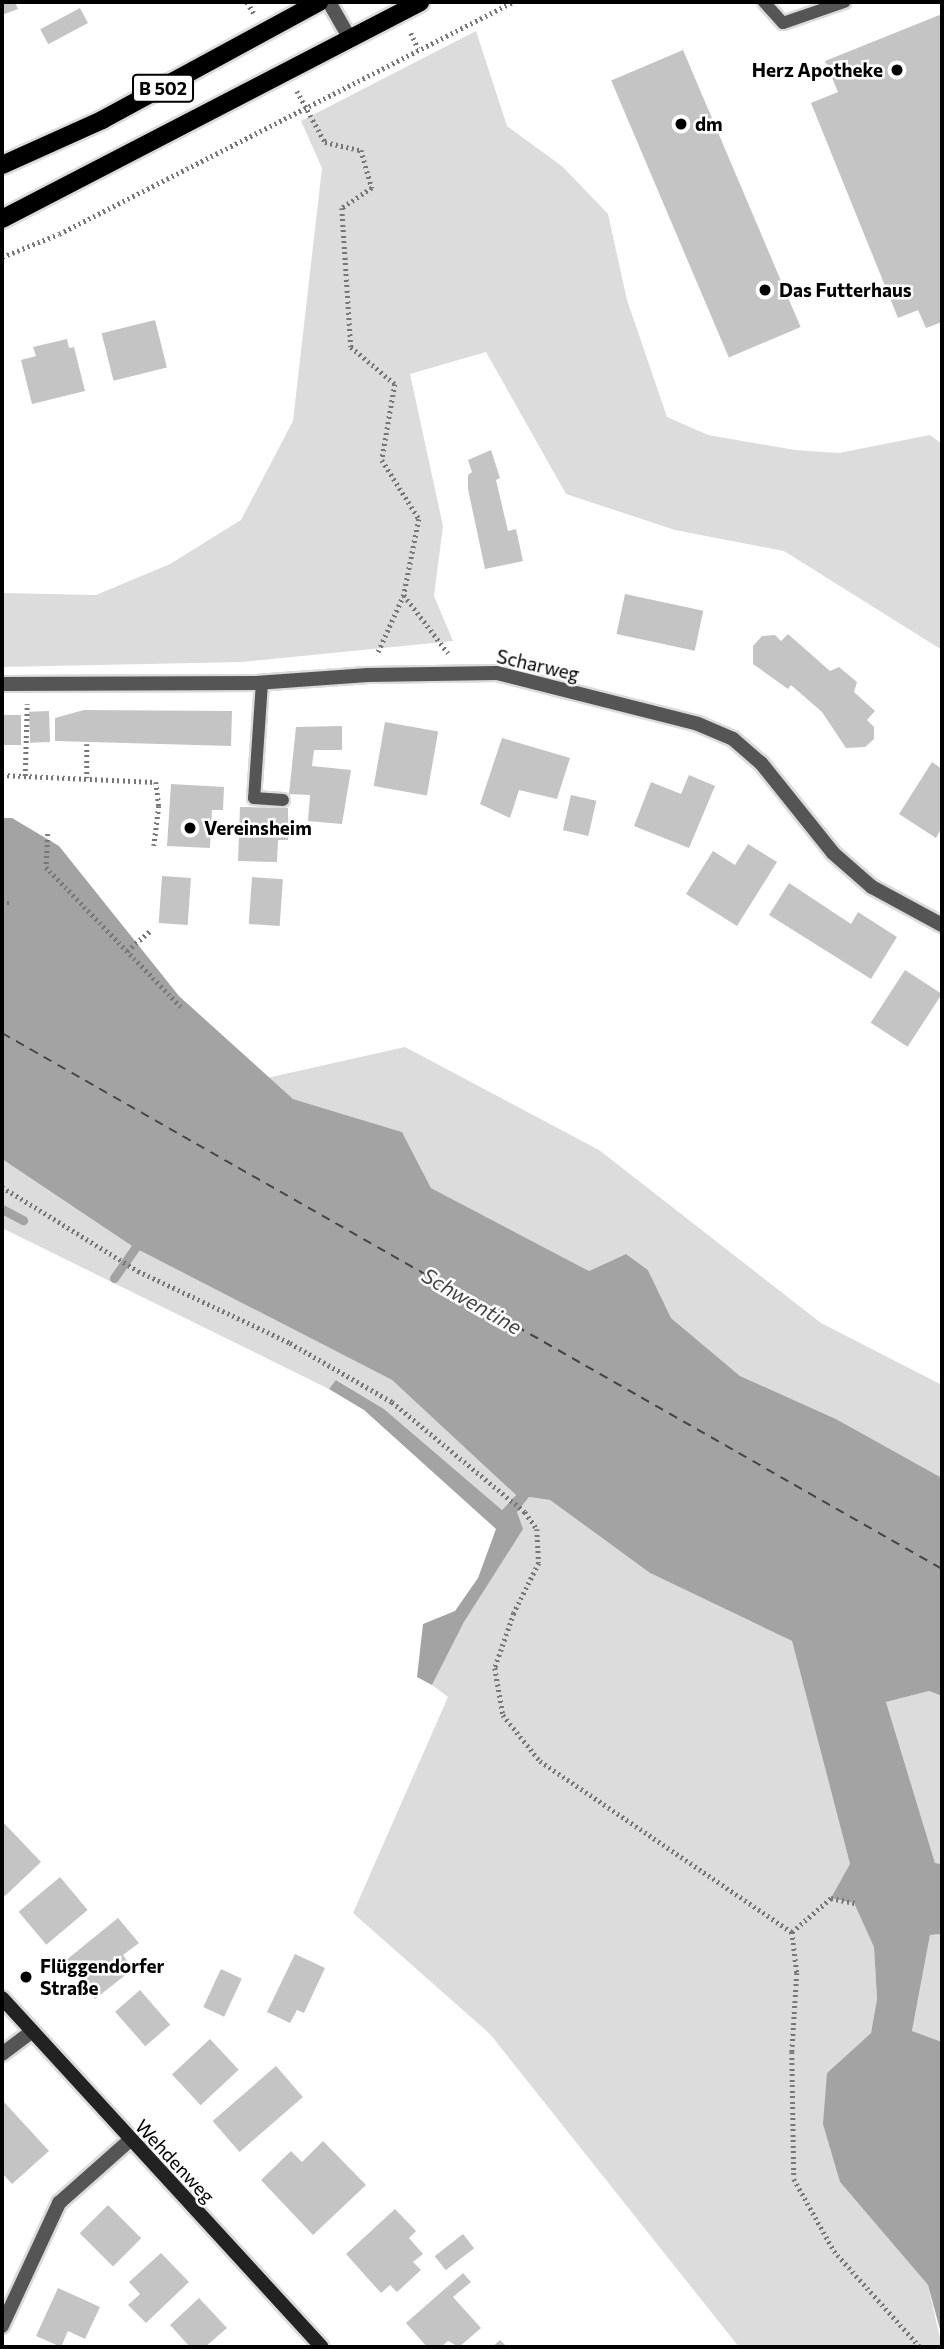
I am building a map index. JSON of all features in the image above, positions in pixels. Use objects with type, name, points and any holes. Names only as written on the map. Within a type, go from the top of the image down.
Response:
[{"type":"main road","name":"B 502","points":[[2,165],[102,121],[319,2]]},
{"type":"main road","name":"B 502","points":[[2,219],[421,2]]},
{"type":"main road","name":"Wehdenweg","points":[[2,1998],[30,2032],[322,2347]]},
{"type":"street","points":[[329,2],[349,37]]},
{"type":"street","name":"Scharweg","points":[[2,684],[262,682],[368,675],[497,673],[698,724],[733,739],[761,763],[833,853],[862,878],[942,925]]},
{"type":"street","points":[[2,2054],[30,2032]]},
{"type":"street","points":[[2,2326],[16,2287],[59,2203],[130,2140]]},
{"type":"lane","points":[[764,2],[783,23],[844,2]]},
{"type":"lane","points":[[262,682],[254,798],[283,800]]},
{"type":"path","points":[[2,257],[59,234],[513,2]]},
{"type":"path","points":[[305,107],[325,142],[361,150],[372,188],[342,208],[351,347],[395,384],[382,460],[419,519],[404,595],[368,675]]},
{"type":"path","points":[[404,595],[462,672]]},
{"type":"path","points":[[25,776],[27,707]]},
{"type":"path","points":[[87,744],[87,779]]},
{"type":"path","points":[[2,775],[156,782],[159,806],[154,846]]},
{"type":"path","points":[[48,834],[46,867],[181,1007]]},
{"type":"path","points":[[2,903],[9,903]]},
{"type":"path","points":[[127,951],[150,931]]},
{"type":"path","points":[[2,1187],[138,1270],[290,1343],[392,1402],[524,1512],[537,1529],[539,1563],[514,1613],[495,1668],[503,1715],[540,1761],[792,1932],[797,1973],[792,2052],[794,2179],[834,2251],[919,2347]]},
{"type":"path","points":[[792,1932],[831,1898],[854,1903]]},
{"type":"shaded area","points":[[476,31],[507,126],[563,167],[608,214],[627,300],[667,417],[708,435],[795,450],[839,453],[930,435],[942,444],[942,650],[784,551],[675,530],[566,494],[486,352],[410,374],[443,526],[434,596],[453,641],[241,662],[2,667],[2,593],[96,595],[170,564],[241,520],[293,421],[322,168],[301,121]]},
{"type":"shaded area","points":[[405,1047],[599,1150],[821,1323],[942,1385],[942,1478],[836,1419],[740,1376],[671,1318],[648,1270],[626,1254],[589,1271],[431,1188],[402,1132],[293,1099],[267,1078]]},
{"type":"shaded area","points":[[2,1159],[135,1248],[392,1380],[516,1495],[502,1510],[384,1409],[337,1380],[329,1389],[2,1228]]},
{"type":"shaded area","points":[[529,1497],[550,1500],[650,1573],[792,1641],[850,1864],[854,1903],[874,1946],[877,1999],[871,2033],[827,2073],[840,2182],[928,2285],[942,2347],[739,2347],[490,2034],[353,1913],[448,1697],[432,1685],[464,1622],[522,1529],[517,1512]]},
{"type":"shaded area","points":[[929,1691],[942,1696],[942,1864],[935,1863],[886,1702]]},
{"type":"shaded area","points":[[942,1934],[942,2042],[912,2031],[930,1935]]},
{"type":"water","name":"Schwentine","points":[[2,818],[12,818],[59,846],[179,996],[293,1099],[402,1132],[431,1188],[589,1271],[626,1254],[648,1270],[671,1318],[740,1376],[836,1419],[942,1478],[942,1696],[929,1691],[886,1702],[935,1863],[942,1864],[942,1934],[930,1935],[912,2031],[942,2042],[942,2337],[928,2285],[840,2182],[823,2124],[827,2073],[871,2033],[877,1999],[874,1947],[854,1903],[831,1898],[850,1864],[792,1641],[650,1573],[550,1500],[529,1497],[517,1512],[523,1529],[464,1622],[432,1685],[417,1677],[423,1624],[455,1611],[478,1578],[496,1529],[364,1410],[329,1389],[336,1380],[384,1409],[502,1510],[516,1495],[392,1380],[135,1248],[2,1159]]},
{"type":"building","points":[[2,2],[15,2],[18,9],[2,15]]},
{"type":"building","points":[[80,8],[88,23],[48,44],[40,29]]},
{"type":"building","points":[[942,14],[942,322],[926,328],[918,310],[898,318],[811,103],[838,92],[825,61]]},
{"type":"building","points":[[683,50],[801,327],[729,358],[611,80]]},
{"type":"building","points":[[155,320],[167,368],[113,381],[102,333]]},
{"type":"building","points":[[67,339],[69,348],[74,347],[85,391],[32,404],[21,360],[36,356],[33,347]]},
{"type":"building","points":[[491,450],[500,478],[496,480],[508,531],[516,529],[523,561],[485,569],[468,489],[468,475],[472,472],[468,460]]},
{"type":"building","points":[[625,594],[703,611],[695,651],[616,634]]},
{"type":"building","points":[[788,634],[830,671],[839,667],[857,682],[854,692],[875,711],[867,720],[874,727],[874,739],[865,747],[846,748],[822,712],[791,685],[788,689],[753,664],[753,646],[762,636],[775,635],[781,641]]},
{"type":"building","points":[[84,710],[232,711],[231,746],[55,741],[55,718]]},
{"type":"building","points":[[49,711],[50,742],[30,743],[29,712]]},
{"type":"building","points":[[2,715],[21,715],[21,745],[2,745]]},
{"type":"building","points":[[385,722],[438,731],[427,795],[374,786]]},
{"type":"building","points":[[342,726],[342,750],[314,750],[312,766],[351,770],[342,824],[308,821],[310,795],[289,794],[296,727]]},
{"type":"building","points":[[502,738],[570,758],[557,799],[519,790],[510,818],[480,804]]},
{"type":"building","points":[[932,762],[942,769],[942,827],[936,838],[899,814]]},
{"type":"building","points":[[689,775],[715,786],[689,848],[634,826],[651,782],[681,794]]},
{"type":"building","name":"Vereinsheim","points":[[171,784],[224,787],[223,810],[212,810],[210,848],[167,846]]},
{"type":"building","points":[[571,795],[596,801],[588,836],[563,830]]},
{"type":"building","points":[[240,807],[288,808],[288,840],[278,840],[277,862],[238,861]]},
{"type":"building","points":[[748,844],[777,862],[737,926],[686,894],[713,851],[735,865]]},
{"type":"building","points":[[162,876],[191,878],[188,925],[159,923]]},
{"type":"building","points":[[252,877],[283,879],[280,926],[249,924]]},
{"type":"building","points":[[789,883],[851,924],[858,912],[897,937],[871,979],[769,915]]},
{"type":"building","points":[[905,970],[942,994],[908,1047],[871,1023]]},
{"type":"building","points":[[2,1821],[41,1862],[5,1896],[2,1893]]},
{"type":"building","points":[[60,1877],[88,1910],[46,1945],[19,1912]]},
{"type":"building","points":[[118,1918],[139,1943],[123,1955],[133,1969],[95,1999],[65,1961]]},
{"type":"building","points":[[295,1954],[325,1968],[304,2013],[297,2010],[290,2023],[267,2012]]},
{"type":"building","points":[[221,1969],[242,1979],[224,2017],[203,2007]]},
{"type":"building","points":[[140,1990],[170,2025],[145,2046],[115,2012]]},
{"type":"building","points":[[210,2039],[239,2070],[201,2105],[172,2074]]},
{"type":"building","points":[[276,2066],[303,2097],[240,2152],[213,2121]]},
{"type":"building","points":[[4,2102],[49,2151],[12,2184],[2,2173]]},
{"type":"building","points":[[323,2141],[366,2185],[313,2235],[261,2180],[291,2151],[302,2162]]},
{"type":"building","points":[[108,2205],[141,2238],[113,2267],[80,2233]]},
{"type":"building","points":[[395,2209],[416,2231],[409,2238],[423,2254],[413,2262],[421,2270],[397,2292],[390,2285],[381,2293],[346,2254]]},
{"type":"building","points":[[463,2234],[474,2248],[446,2270],[435,2256]]},
{"type":"building","points":[[161,2253],[189,2282],[146,2323],[128,2305],[140,2294],[129,2282]]},
{"type":"building","points":[[463,2273],[471,2282],[453,2297],[481,2328],[459,2347],[448,2341],[441,2347],[427,2347],[406,2323]]},
{"type":"building","points":[[58,2288],[100,2307],[85,2339],[68,2331],[61,2347],[36,2336]]},
{"type":"building","points":[[199,2298],[227,2328],[205,2347],[190,2347],[170,2325]]},
{"type":"building","points":[[500,2340],[507,2347],[492,2347]]},
{"type":"waterway","points":[[2,1209],[23,1220]]},
{"type":"waterway","points":[[114,1278],[135,1248]]},
{"type":"ferry route","points":[[2,1033],[942,1569]]},
{"type":"place","name":"Herz Apotheke","points":[[897,70]]},
{"type":"place","name":"dm","points":[[681,124]]},
{"type":"place","name":"Das Futterhaus","points":[[765,290]]},
{"type":"place","name":"Vereinsheim","points":[[190,828]]},
{"type":"place","name":"Flüggendorfer Straße","points":[[26,1977]]}]
